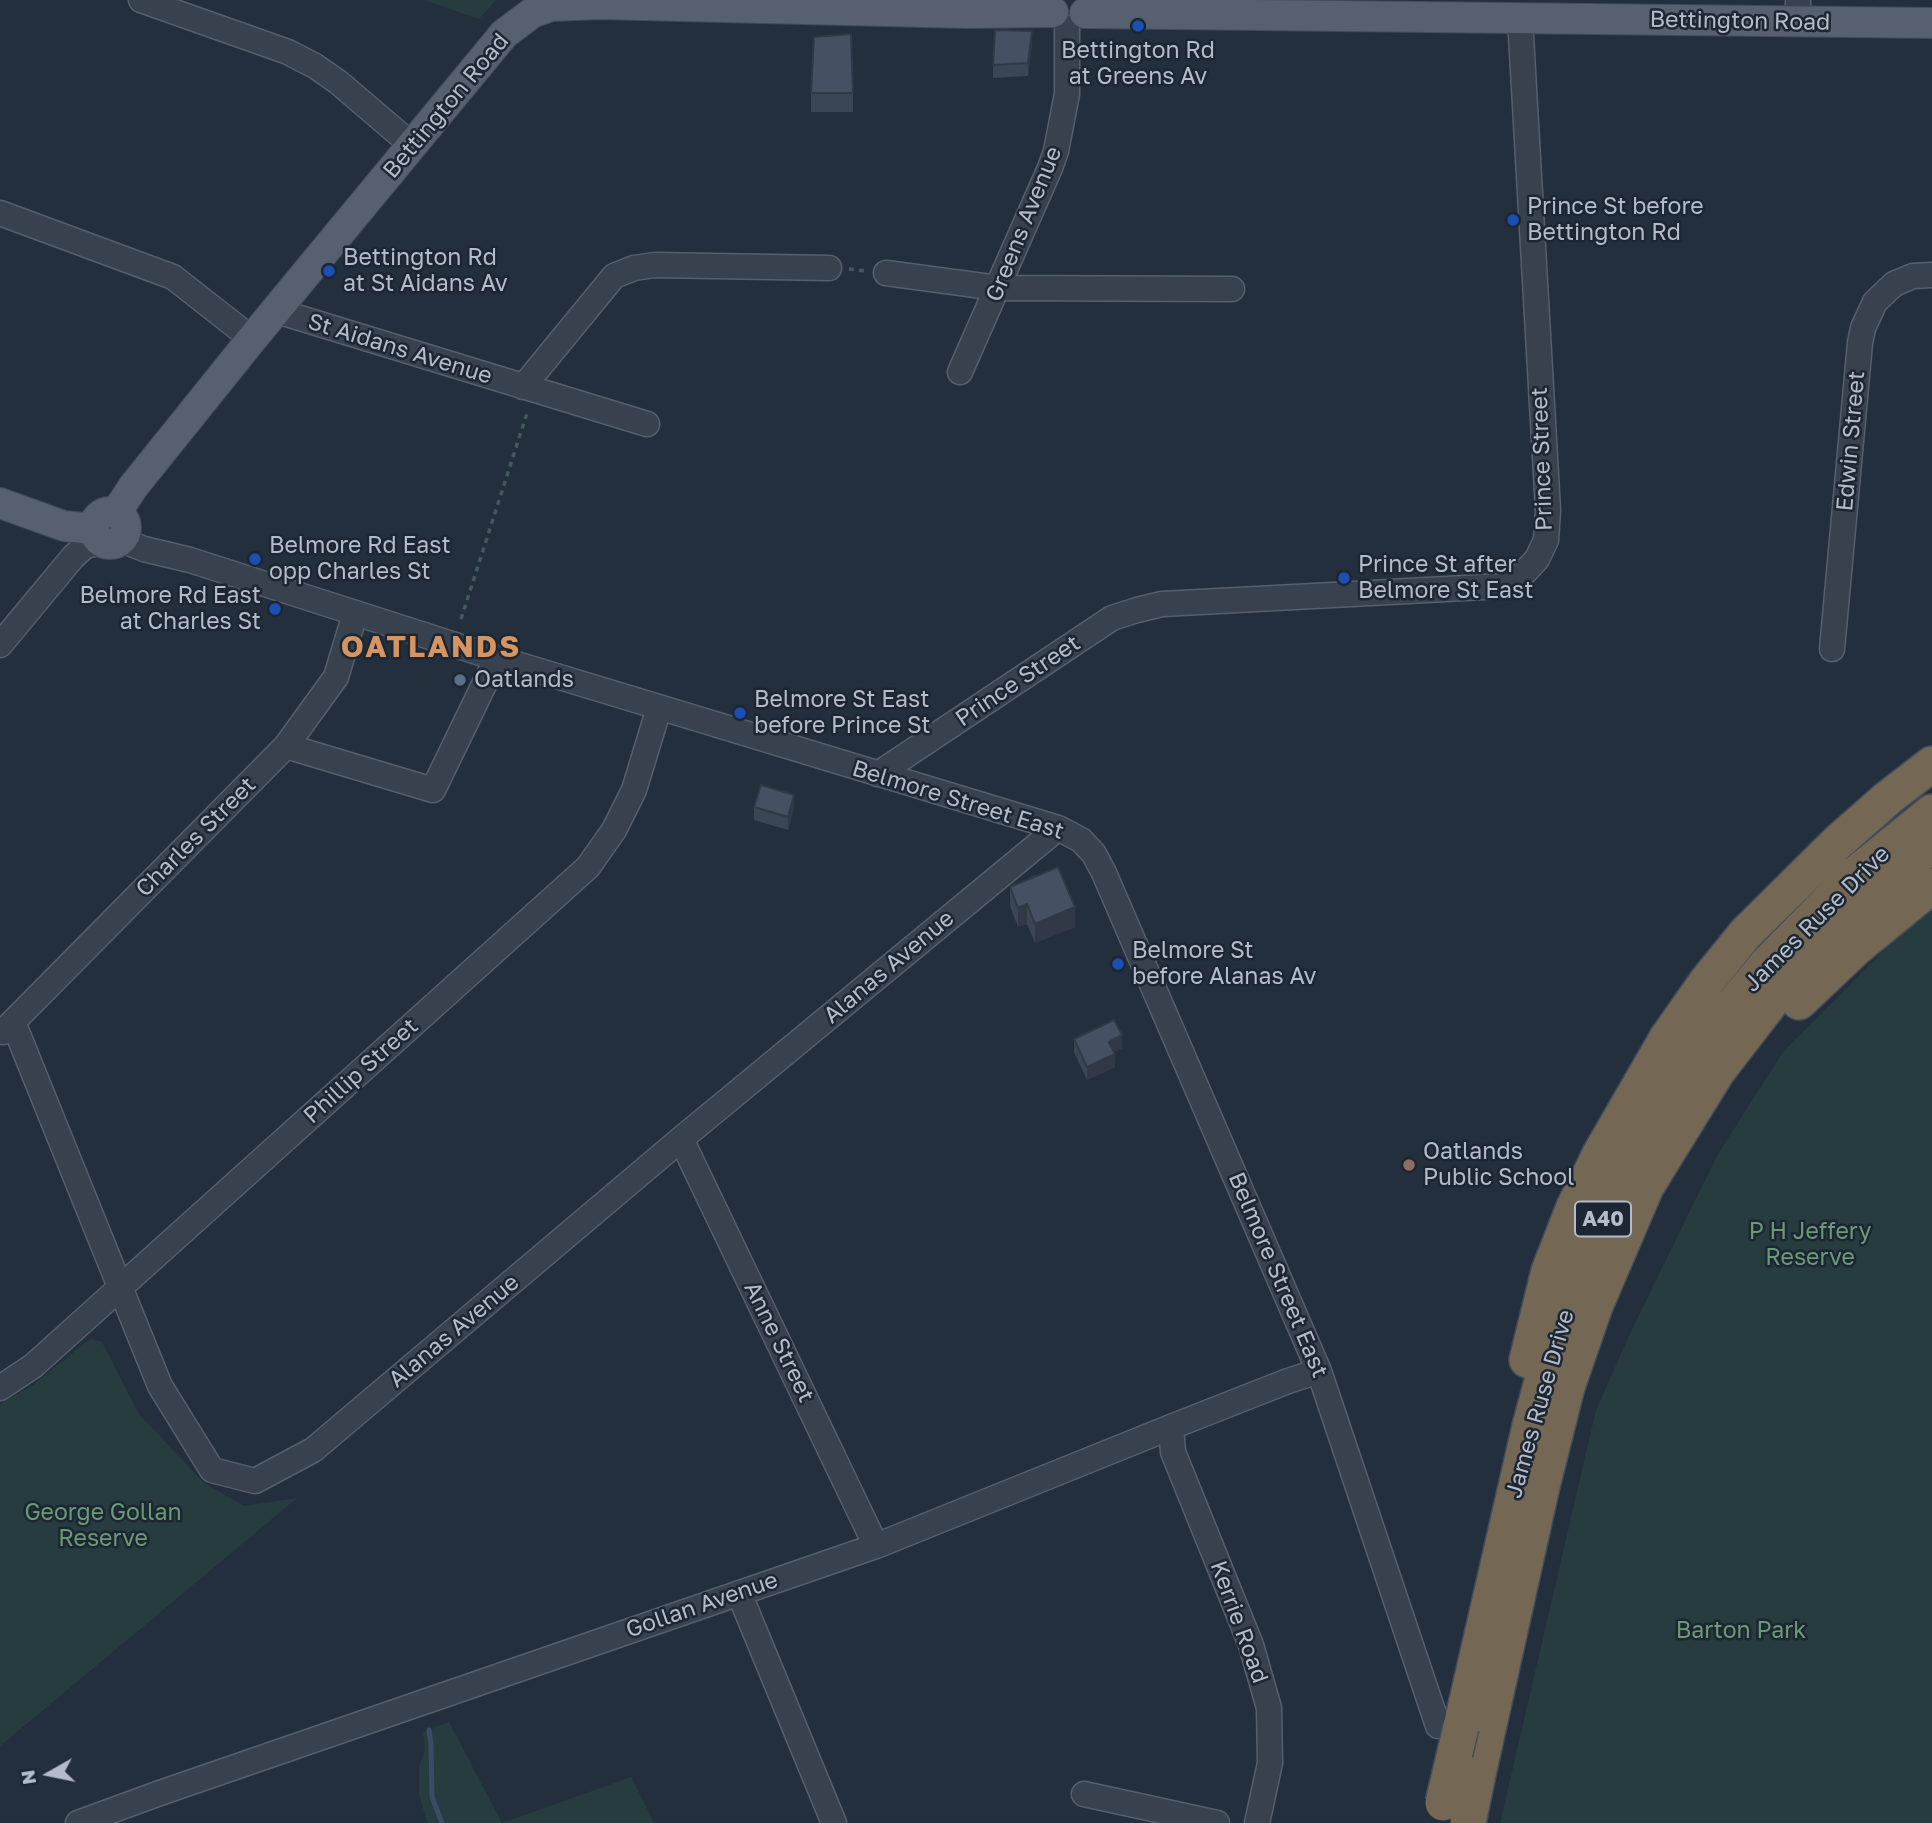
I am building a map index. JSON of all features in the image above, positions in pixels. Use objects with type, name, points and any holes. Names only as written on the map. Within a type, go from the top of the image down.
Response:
[{"type":"highway","points":[[1475,1662],[1473,1609],[1534,1329],[1549,1271],[1574,1207],[1600,1154],[1667,1038],[1707,981],[1746,933],[1838,842],[1888,797],[1932,764]]},
{"type":"highway","name":"James Ruse Drive","points":[[1450,1816],[1449,1726],[1475,1662],[1548,1359],[1594,1236],[1655,1118],[1727,1012],[1767,964],[1854,875],[1932,812]]},
{"type":"highway","name":"James Ruse Drive","points":[[1450,1816],[1478,1774],[1567,1387],[1595,1306],[1646,1187],[1717,1072],[1788,980],[1886,881],[1932,845]]},
{"type":"highway","points":[[1567,1387],[1661,1196],[1730,1086],[1806,994],[1856,948],[1932,886]]},
{"type":"main road","name":"Bettington Road","points":[[108,531],[133,487],[504,34],[532,13],[551,6],[600,4],[924,12],[1069,11],[1520,18],[1798,11],[1932,23]]},
{"type":"main road","points":[[0,503],[76,529],[108,531]]},
{"type":"street","points":[[141,0],[288,52],[315,66],[338,82],[413,146]]},
{"type":"street","name":"Greens Avenue","points":[[960,372],[1056,151],[1067,94],[1069,11]]},
{"type":"street","name":"Prince Street","points":[[878,774],[1112,618],[1162,604],[1503,586],[1523,573],[1536,559],[1546,540],[1548,510],[1520,18]]},
{"type":"street","points":[[0,213],[173,277],[252,339]]},
{"type":"street","name":"St Aidans Avenue","points":[[526,397],[614,276],[655,264],[829,268]]},
{"type":"street","points":[[886,273],[998,288],[1232,289]]},
{"type":"street","name":"Edwin Street","points":[[1832,649],[1863,328],[1875,302],[1894,284],[1913,276],[1932,275]]},
{"type":"street","name":"St Aidans Avenue","points":[[277,311],[526,397],[648,424]]},
{"type":"street","points":[[43,519],[59,542],[63,568]]},
{"type":"street","points":[[0,645],[63,568],[85,547],[108,531]]},
{"type":"street","name":"Belmore Street East","points":[[108,531],[144,550],[190,559],[497,659],[1058,828],[1081,840],[1099,863],[1320,1371],[1449,1726]]},
{"type":"street","name":"Charles Street","points":[[6,1028],[286,746],[336,677],[355,614]]},
{"type":"street","points":[[286,746],[433,790],[497,659]]},
{"type":"street","name":"Phillip Street","points":[[0,1388],[33,1366],[588,867],[614,830],[634,790],[659,708]]},
{"type":"street","name":"Alanas Avenue","points":[[6,1028],[160,1386],[212,1470],[255,1480],[313,1450],[681,1139],[1058,828]]},
{"type":"street","name":"Anne Street","points":[[681,1139],[877,1546]]},
{"type":"street","name":"Gollan Avenue","points":[[78,1823],[877,1546],[1171,1427],[1320,1371]]},
{"type":"street","name":"Kerrie Road","points":[[1171,1427],[1173,1452],[1251,1645],[1269,1708],[1270,1763],[1258,1823]]},
{"type":"street","points":[[739,1593],[834,1823]]},
{"type":"street","points":[[1084,1794],[1217,1823]]},
{"type":"path","points":[[829,268],[886,273]]},
{"type":"path","points":[[461,619],[526,397]]},
{"type":"green space","points":[[424,0],[496,0],[479,19]]},
{"type":"green space","name":"Barton Park","points":[[1932,909],[1932,1823],[1500,1823],[1596,1410],[1633,1327],[1718,1154],[1783,1052],[1903,931]]},
{"type":"green space","name":"George Gollan Reserve","points":[[90,1339],[102,1342],[139,1414],[203,1482],[244,1506],[297,1498],[0,1746],[0,1404],[32,1386]]},
{"type":"green space","points":[[449,1722],[502,1823],[428,1823],[419,1794],[419,1766],[425,1750],[423,1732]]},
{"type":"green space","points":[[631,1777],[654,1823],[502,1823]]},
{"type":"building","points":[[995,30],[1032,31],[1028,63],[993,65]]},
{"type":"building","points":[[851,34],[853,93],[811,93],[814,37]]},
{"type":"building","points":[[761,785],[794,795],[788,817],[754,807]]},
{"type":"building","points":[[1058,867],[1075,907],[1035,924],[1027,904],[1018,908],[1010,887]]},
{"type":"building","points":[[1114,1020],[1122,1035],[1109,1042],[1115,1054],[1087,1067],[1074,1039]]},
{"type":"waterway","points":[[429,1730],[432,1797],[442,1823]]},
{"type":"place","name":"Bettington Rd at Greens Av","points":[[1138,26]]},
{"type":"place","name":"Prince St before Bettington Rd","points":[[1513,220]]},
{"type":"place","name":"Bettington Rd at St Aidans Av","points":[[329,271]]},
{"type":"place","name":"Belmore Rd East opp Charles St","points":[[255,559]]},
{"type":"place","name":"Prince St after Belmore St East","points":[[1344,578]]},
{"type":"place","name":"Belmore Rd East at Charles St","points":[[275,609]]},
{"type":"place","name":"Oatlands","points":[[460,680]]},
{"type":"place","name":"Belmore St East before Prince St","points":[[740,713]]},
{"type":"place","name":"Belmore St before Alanas Av","points":[[1118,964]]},
{"type":"place","name":"Oatlands Public School","points":[[1409,1165]]},
{"type":"district","name":"OATLANDS","points":[[431,647]]},
{"type":"park label","name":"P H Jeffery Reserve","points":[[1810,1245]]}]
